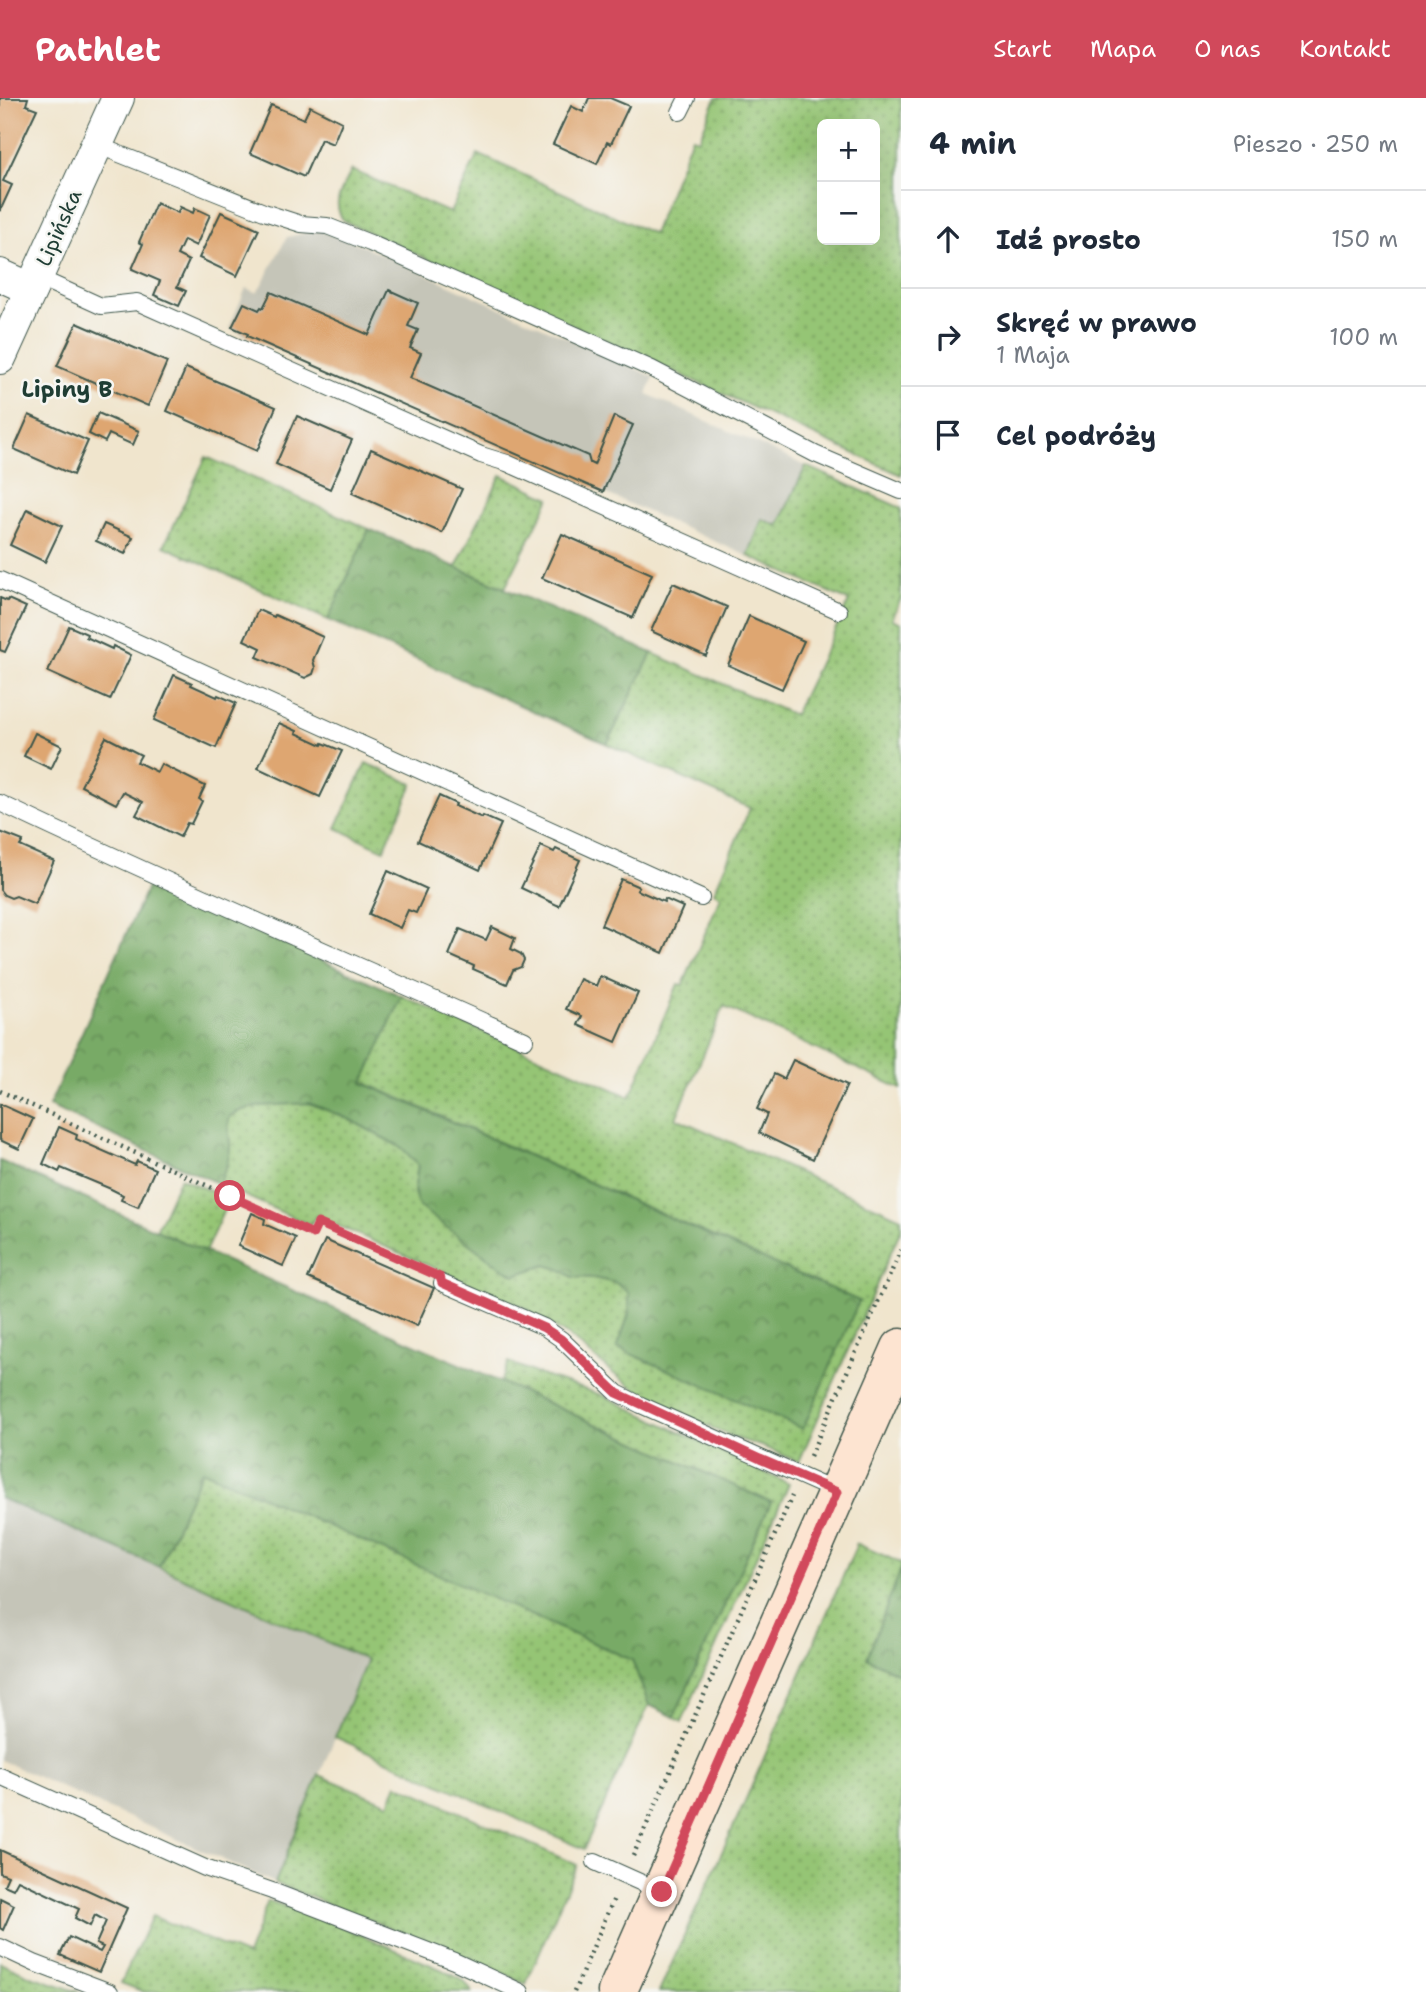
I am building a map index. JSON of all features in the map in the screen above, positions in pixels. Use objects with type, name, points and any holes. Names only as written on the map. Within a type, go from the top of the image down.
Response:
[{"type":"main road","points":[[617,1992],[901,1348]]},
{"type":"street","name":"Lipińska","points":[[0,359],[118,98]]},
{"type":"street","points":[[0,275],[34,283]]},
{"type":"lane","points":[[97,145],[264,212],[302,224],[327,226],[370,243],[652,369],[815,454],[901,491]]},
{"type":"lane","points":[[34,283],[101,306],[137,302],[839,611]]},
{"type":"lane","points":[[0,580],[701,898]]},
{"type":"lane","points":[[0,803],[144,872],[525,1040]]},
{"type":"lane","points":[[442,1283],[544,1328],[570,1347],[617,1393],[837,1492]]},
{"type":"lane","points":[[0,1776],[205,1868],[454,1961],[522,1992]]},
{"type":"lane","points":[[595,1862],[662,1892]]},
{"type":"lane","points":[[0,1947],[110,1992]]},
{"type":"path","points":[[0,1091],[313,1234],[318,1223],[440,1277],[442,1283]]},
{"type":"path","points":[[574,1992],[901,1250]]},
{"type":"shaded area","points":[[325,229],[654,377],[647,394],[806,466],[778,526],[762,520],[748,556],[229,328],[246,288],[257,293],[287,237]]},
{"type":"shaded area","points":[[0,1498],[367,1660],[275,1883],[0,1760]]},
{"type":"green space","points":[[716,98],[901,98],[901,475],[344,221],[338,208],[339,196],[352,170],[450,213],[478,154],[653,234],[692,137],[699,139]]},
{"type":"green space","points":[[206,457],[369,529],[328,620],[164,546]]},
{"type":"green space","points":[[806,466],[901,508],[901,598],[892,619],[901,623],[901,1089],[724,1006],[676,1118],[901,1218],[901,1229],[799,1462],[661,1406],[614,1374],[569,1336],[529,1313],[530,1310],[316,1216],[310,1225],[219,1184],[229,1155],[230,1116],[261,1106],[309,1103],[349,1119],[402,1148],[418,1165],[414,1193],[515,1275],[546,1265],[573,1277],[616,1283],[629,1293],[629,1313],[618,1348],[859,1301],[363,1082],[402,996],[630,1097],[678,984],[683,985],[721,896],[714,892],[750,808],[607,744],[652,653],[794,715],[849,601],[748,556],[762,519],[778,526]]},
{"type":"green space","points":[[501,475],[550,498],[505,588],[456,567]]},
{"type":"green space","points":[[369,529],[652,653],[607,744],[328,620]]},
{"type":"green space","points":[[366,763],[413,784],[384,850],[336,828]]},
{"type":"green space","points":[[149,883],[402,996],[363,1083],[859,1301],[803,1429],[617,1348],[629,1314],[629,1293],[616,1283],[573,1277],[546,1265],[515,1275],[502,1268],[419,1207],[414,1193],[418,1165],[402,1148],[349,1119],[309,1103],[261,1106],[230,1116],[229,1155],[219,1184],[49,1106]]},
{"type":"green space","points":[[0,1161],[771,1502],[674,1717],[649,1705],[632,1660],[202,1470],[159,1567],[0,1498]]},
{"type":"green space","points":[[180,1178],[229,1199],[205,1252],[156,1230]]},
{"type":"green space","points":[[509,1362],[602,1395],[789,1484],[682,1722],[674,1717],[771,1502],[501,1382]]},
{"type":"green space","points":[[202,1470],[632,1660],[649,1705],[584,1849],[335,1737],[367,1660],[159,1567]]},
{"type":"green space","points":[[857,1544],[901,1563],[867,1658],[901,1675],[901,1992],[659,1992],[754,1781]]},
{"type":"green space","points":[[901,1569],[901,1675],[867,1658]]},
{"type":"green space","points":[[319,1775],[389,1804],[397,1784],[577,1865],[526,1984],[486,1965],[275,1883]]},
{"type":"green space","points":[[268,1901],[315,1915],[447,1972],[464,1981],[472,1992],[144,1992],[121,1983],[152,1916],[247,1956]]},
{"type":"green space","points":[[0,1962],[31,1976],[79,1992],[0,1992]]},
{"type":"building","points":[[0,98],[28,98],[26,105],[37,109],[3,181],[12,185],[0,211]]},
{"type":"building","points":[[589,98],[610,98],[629,106],[611,144],[607,142],[597,164],[553,144],[571,106],[583,112]]},
{"type":"building","points":[[271,105],[304,119],[310,106],[342,122],[333,144],[321,139],[304,177],[250,153]]},
{"type":"building","points":[[156,203],[178,213],[180,207],[193,213],[195,208],[210,215],[196,246],[184,240],[177,255],[189,261],[177,287],[186,291],[179,306],[154,295],[160,281],[132,269],[143,244],[139,242]]},
{"type":"building","points":[[221,212],[259,229],[237,276],[199,258]]},
{"type":"building","points":[[389,290],[418,303],[408,326],[418,330],[410,348],[421,353],[410,378],[588,456],[590,463],[594,465],[614,416],[633,425],[603,492],[247,336],[248,334],[232,327],[244,303],[259,310],[263,308],[271,292],[369,335]]},
{"type":"building","points":[[77,323],[167,362],[148,406],[57,366]]},
{"type":"building","points":[[186,368],[276,407],[257,451],[167,411]]},
{"type":"building","points":[[98,413],[139,431],[133,445],[109,434],[105,442],[89,434]]},
{"type":"building","points":[[29,415],[88,441],[73,475],[14,449]]},
{"type":"building","points":[[297,416],[352,440],[330,489],[276,464]]},
{"type":"building","points":[[371,449],[462,489],[442,533],[352,493]]},
{"type":"building","points":[[27,509],[62,526],[45,562],[10,545]]},
{"type":"building","points":[[104,524],[133,537],[125,554],[96,541]]},
{"type":"building","points":[[562,534],[652,574],[633,618],[542,578]]},
{"type":"building","points":[[673,583],[727,607],[706,656],[651,631]]},
{"type":"building","points":[[0,598],[26,607],[5,652],[0,650]]},
{"type":"building","points":[[258,610],[323,637],[313,660],[313,674],[305,678],[257,657],[261,648],[244,640]]},
{"type":"building","points":[[749,616],[804,641],[782,689],[728,665]]},
{"type":"building","points":[[69,626],[87,634],[86,637],[131,655],[110,700],[48,672]]},
{"type":"building","points":[[174,675],[217,697],[218,695],[236,703],[216,748],[154,720]]},
{"type":"building","points":[[279,723],[322,745],[323,743],[342,751],[320,797],[258,768]]},
{"type":"building","points":[[35,733],[62,746],[51,769],[24,756]]},
{"type":"building","points":[[106,737],[141,755],[137,762],[157,772],[161,764],[205,786],[199,799],[202,801],[191,824],[187,823],[180,837],[136,815],[143,802],[123,792],[116,804],[81,786]]},
{"type":"building","points":[[439,796],[456,804],[455,806],[501,824],[480,870],[418,841]]},
{"type":"building","points":[[0,832],[23,841],[20,846],[54,861],[35,904],[16,896],[11,898],[0,890]]},
{"type":"building","points":[[541,846],[554,852],[556,849],[580,860],[559,906],[521,888]]},
{"type":"building","points":[[388,871],[427,889],[416,913],[408,910],[400,928],[369,914]]},
{"type":"building","points":[[621,879],[639,887],[637,890],[683,907],[663,953],[601,925]]},
{"type":"building","points":[[492,927],[515,938],[511,949],[521,954],[524,960],[521,967],[513,970],[507,984],[449,955],[460,929],[486,940]]},
{"type":"building","points":[[600,976],[638,993],[616,1042],[578,1025],[582,1016],[566,1009],[580,979],[596,986]]},
{"type":"building","points":[[793,1060],[847,1085],[813,1159],[759,1133],[767,1114],[757,1109],[774,1074],[784,1079]]},
{"type":"building","points":[[0,1104],[33,1119],[19,1149],[0,1140]]},
{"type":"building","points":[[59,1127],[77,1135],[76,1139],[135,1165],[137,1161],[155,1169],[138,1207],[121,1200],[123,1195],[111,1189],[61,1168],[59,1172],[43,1164]]},
{"type":"building","points":[[252,1213],[265,1219],[264,1224],[296,1238],[283,1266],[238,1246]]},
{"type":"building","points":[[325,1240],[434,1288],[417,1326],[308,1278]]},
{"type":"building","points":[[0,1850],[127,1908],[99,1972],[60,1955],[69,1937],[100,1952],[103,1947],[96,1944],[106,1921],[95,1915],[90,1926],[75,1918],[79,1909],[18,1880],[13,1889],[4,1885],[8,1876],[0,1873]]},
{"type":"building","points":[[0,1898],[14,1905],[3,1930],[0,1928]]},
{"type":"district","name":"Lipiny B","points":[[67,389]]},
{"type":"route","points":[[230,1196],[313,1234],[318,1223],[440,1277],[442,1283],[544,1328],[561,1339],[617,1393],[837,1492],[662,1892]]}]
